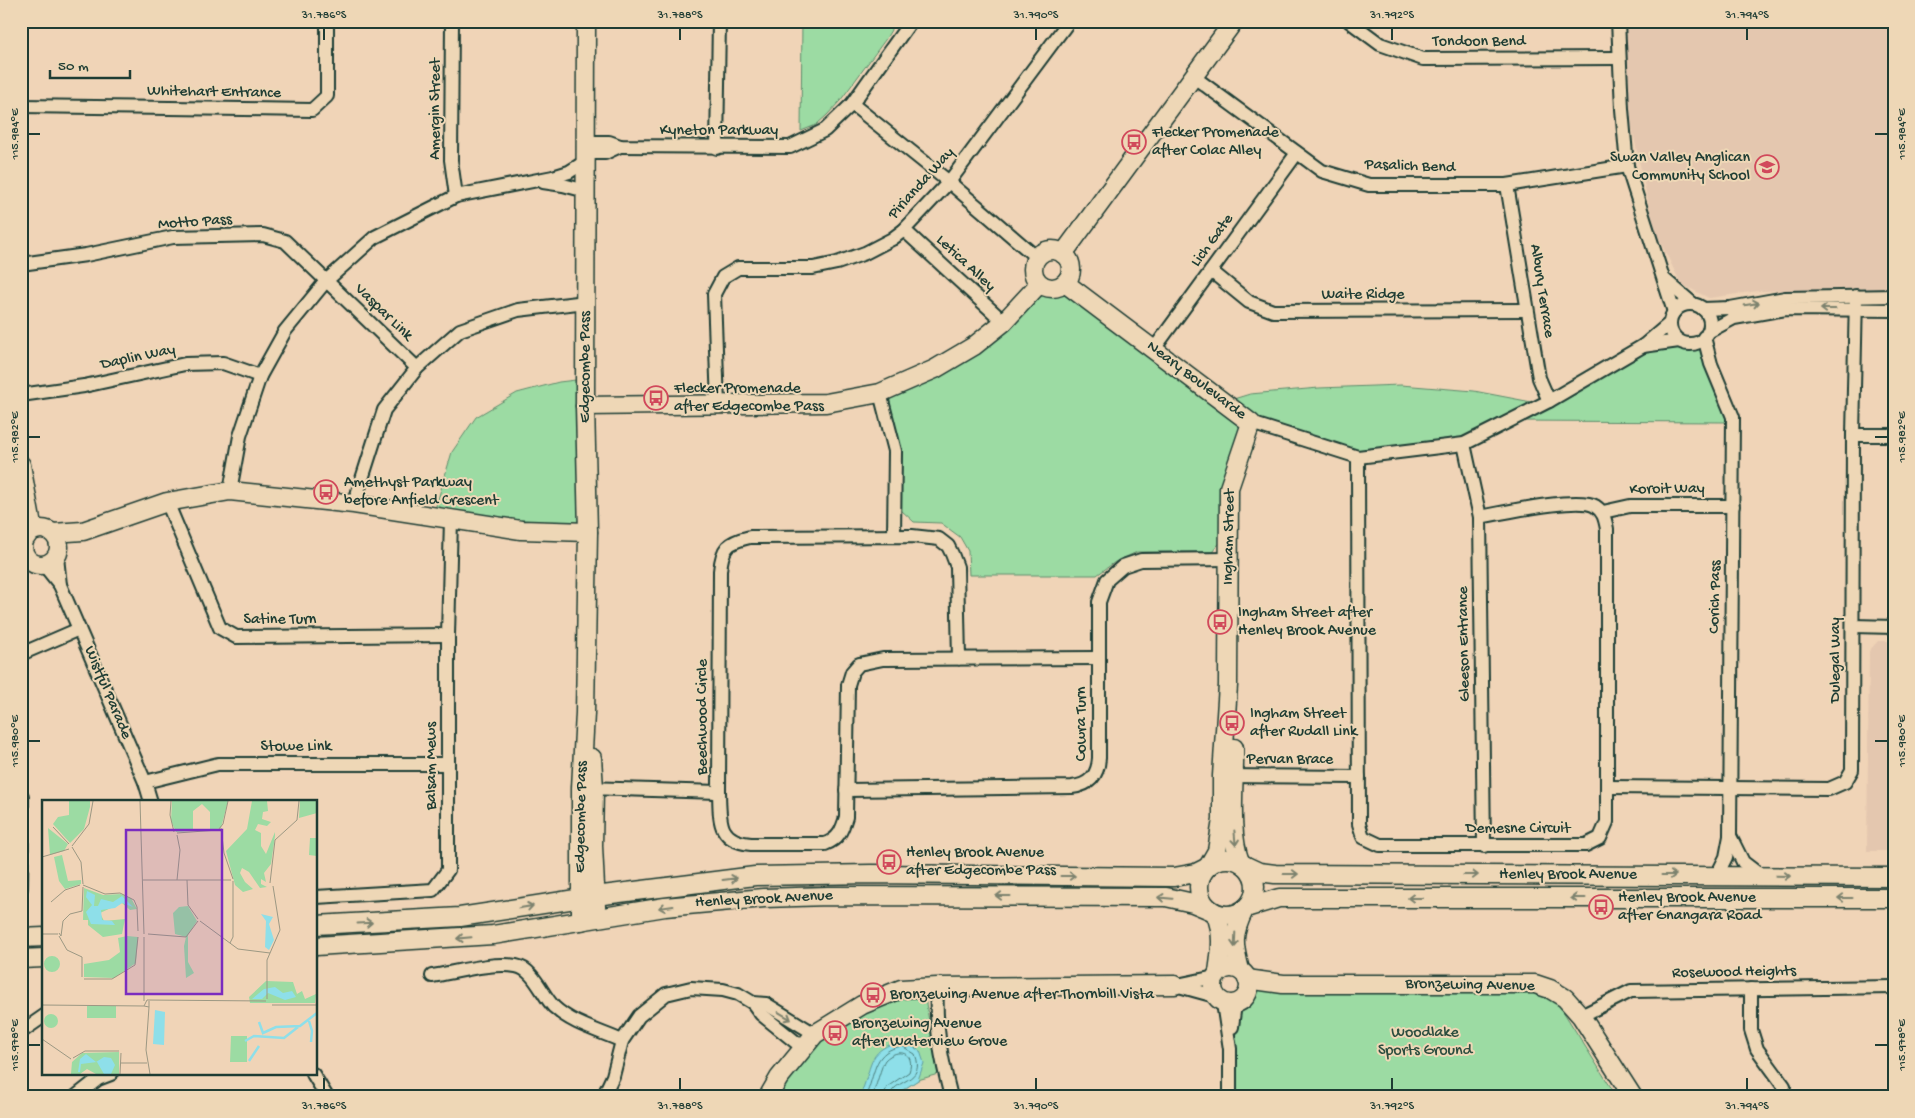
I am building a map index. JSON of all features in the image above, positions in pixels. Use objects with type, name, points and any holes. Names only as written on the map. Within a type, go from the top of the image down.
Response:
[{"type":"street","name":"Whitehart Entrance","points":[[21,106],[312,110],[327,96],[327,21]]},
{"type":"street","name":"Amergin Street","points":[[452,21],[451,160],[456,196]]},
{"type":"street","name":"Edgecombe Pass","points":[[586,21],[585,406],[588,532],[585,713],[588,788],[589,920]]},
{"type":"street","points":[[717,148],[719,21]]},
{"type":"street","name":"Pirianda Way","points":[[718,405],[714,294],[723,276],[738,268],[813,268],[837,263],[865,253],[892,239],[904,230],[949,182],[1069,21]]},
{"type":"street","points":[[1063,254],[1234,21]]},
{"type":"street","name":"Tondoon Bend","points":[[1349,21],[1380,44],[1423,59],[1618,58]]},
{"type":"street","points":[[1618,21],[1618,58],[1627,166],[1664,278],[1672,317],[1672,333],[1685,342],[1696,343],[1734,318],[1786,309],[1894,296]]},
{"type":"street","name":"Kyneton Parkway","points":[[586,152],[609,142],[620,146],[790,147],[825,130],[852,104],[910,22]]},
{"type":"street","name":"Pasalich Bend","points":[[1194,76],[1322,171],[1369,185],[1507,186],[1627,166]]},
{"type":"street","points":[[852,104],[949,182],[1036,257]]},
{"type":"street","points":[[230,491],[240,436],[260,376],[285,331],[326,281],[375,236],[456,196],[553,178],[569,172],[586,152]]},
{"type":"street","name":"Lich Gate","points":[[1154,350],[1298,153]]},
{"type":"street","points":[[536,181],[586,191]]},
{"type":"street","name":"Albury Terrace","points":[[1507,186],[1539,378],[1549,401]]},
{"type":"street","name":"Letica Alley","points":[[904,230],[1004,322]]},
{"type":"street","name":"Motto Pass","points":[[21,264],[86,255],[173,237],[263,235],[285,241],[326,281]]},
{"type":"street","points":[[1052,250],[1063,254],[1070,265],[1069,278],[1065,283],[1055,288],[1044,287],[1039,284],[1035,279],[1032,268],[1036,257],[1041,253],[1052,250]]},
{"type":"street","name":"Waite Ridge","points":[[1211,271],[1249,302],[1274,312],[1527,310]]},
{"type":"street","points":[[1664,278],[1698,307],[1709,320],[1706,335]]},
{"type":"street","name":"Vaspar Link","points":[[326,281],[416,368]]},
{"type":"street","name":"Neary Boulevarde","points":[[1065,283],[1251,423],[1358,457],[1464,444],[1549,401],[1643,346],[1672,317]]},
{"type":"street","points":[[585,406],[826,403],[880,393],[935,369],[974,346],[1004,322],[1039,284]]},
{"type":"street","points":[[1672,317],[1682,305],[1730,308],[1785,298],[1856,302],[1894,310]]},
{"type":"street","points":[[354,504],[384,410],[416,368],[460,330],[518,310],[586,302]]},
{"type":"street","name":"Dulegal Way","points":[[1607,787],[1829,789],[1845,782],[1852,770],[1853,435],[1856,302]]},
{"type":"street","name":"Corich Pass","points":[[1706,335],[1711,364],[1733,417],[1730,836],[1726,857],[1717,875]]},
{"type":"street","name":"Neary Boulevarde","points":[[1643,346],[1685,342]]},
{"type":"street","name":"Corich Pass","points":[[1685,342],[1711,364]]},
{"type":"street","name":"Daplin Way","points":[[21,394],[84,386],[185,364],[223,363],[260,376]]},
{"type":"street","points":[[880,393],[895,451],[894,536]]},
{"type":"street","name":"Ingham Street","points":[[1242,864],[1235,843],[1229,776],[1229,488],[1251,423]]},
{"type":"street","points":[[1853,435],[1894,435]]},
{"type":"street","name":"Gleeson Entrance","points":[[1464,444],[1480,517],[1484,846]]},
{"type":"street","name":"Demesne Circuit","points":[[1358,457],[1359,831],[1363,838],[1380,845],[1586,845],[1600,838],[1607,822],[1607,529],[1603,512]]},
{"type":"street","name":"Wistful Parade","points":[[21,465],[38,548],[60,585],[145,782],[150,800]]},
{"type":"street","points":[[38,548],[167,502],[230,491],[354,504],[521,530],[588,532]]},
{"type":"street","name":"Satine Turn","points":[[167,502],[220,628],[236,637],[448,635]]},
{"type":"street","points":[[1480,517],[1571,502],[1594,504],[1603,512]]},
{"type":"street","name":"Koroit Way","points":[[1603,512],[1630,506],[1733,506]]},
{"type":"street","name":"Balsam Mews","points":[[318,897],[432,890],[448,870],[448,635],[451,519]]},
{"type":"street","name":"Beechwood Circle","points":[[959,659],[957,567],[948,546],[939,540],[928,537],[894,536],[750,537],[738,540],[725,548],[720,561],[719,792],[720,820],[723,831],[734,840],[750,844],[825,844],[834,840],[842,831],[846,817],[846,704],[848,685],[852,672],[859,664],[883,659],[959,659],[1098,658]]},
{"type":"street","name":"Cowra Turn","points":[[846,790],[1072,787],[1091,780],[1096,774],[1100,758],[1099,602],[1108,580],[1123,566],[1141,560],[1229,559]]},
{"type":"street","points":[[1853,626],[1894,627]]},
{"type":"street","points":[[21,654],[79,629]]},
{"type":"street","name":"Stowe Link","points":[[145,782],[218,764],[448,764]]},
{"type":"street","name":"Ingham Street","points":[[1208,866],[1217,851],[1229,776]]},
{"type":"street","name":"Pervan Brace","points":[[1229,776],[1358,776]]},
{"type":"street","points":[[588,788],[719,792]]},
{"type":"street","points":[[21,888],[22,796]]},
{"type":"street","name":"Corich Pass","points":[[1730,836],[1743,862],[1760,876]]},
{"type":"street","points":[[1174,985],[1224,1001],[1241,1001],[1245,980],[1234,941],[1235,932],[1255,891],[1254,881],[1250,872],[1242,864],[1224,859],[1208,866],[1201,874],[1199,891],[1201,899],[1214,912],[1221,927],[1222,940],[1213,990],[1224,1001],[1230,1049],[1230,1097]]},
{"type":"street","name":"Henley Brook Avenue","points":[[1242,864],[1259,872],[1275,874],[1894,876]]},
{"type":"street","name":"Henley Brook Avenue","points":[[318,925],[460,917],[588,897],[755,876],[871,874],[1174,877],[1196,874],[1208,866]]},
{"type":"street","name":"Henley Brook Avenue","points":[[318,946],[484,936],[703,902],[764,898],[828,896],[1166,897],[1193,903],[1214,912]]},
{"type":"street","name":"Henley Brook Avenue","points":[[1245,909],[1279,898],[1894,898]]},
{"type":"street","points":[[1214,912],[1229,916],[1245,909]]},
{"type":"street","points":[[21,938],[42,937]]},
{"type":"street","points":[[21,958],[42,958]]},
{"type":"street","points":[[432,976],[492,967],[517,966],[528,973],[553,1006],[564,1015],[622,1041]]},
{"type":"street","points":[[768,1097],[779,1078],[815,1034],[862,1005],[901,990],[937,987],[1174,985],[1216,975],[1229,968],[1245,980]]},
{"type":"street","name":"Bronzewing Avenue","points":[[1245,980],[1283,984],[1535,984],[1550,989],[1565,998],[1581,1016],[1633,1097]]},
{"type":"street","points":[[937,987],[938,1039],[951,1097]]},
{"type":"street","name":"Rosewood Heights","points":[[1581,1016],[1631,991],[1894,987]]},
{"type":"street","points":[[603,1097],[613,1076],[622,1041],[639,1016],[666,994],[692,988],[724,990],[738,994],[753,1003],[761,1014],[803,1048]]},
{"type":"street","points":[[1751,989],[1751,1030],[1757,1049],[1784,1086]]},
{"type":"street","points":[[753,1003],[766,1004],[815,1034]]},
{"type":"street","points":[[21,1032],[42,1017]]},
{"type":"street","points":[[76,1097],[98,1079],[106,1076]]},
{"type":"street","points":[[315,1076],[326,1097]]},
{"type":"shaded area","name":"Swan Valley Anglican Community School","points":[[1627,21],[1894,21],[1894,289],[1758,291],[1709,298],[1681,284],[1654,229],[1627,105]]},
{"type":"shaded area","points":[[1878,641],[1894,641],[1894,851],[1867,851],[1869,651]]},
{"type":"green space","points":[[802,21],[890,21],[891,30],[840,101],[816,125],[801,131]]},
{"type":"green space","points":[[1064,289],[1243,420],[1223,487],[1223,539],[1212,552],[1137,552],[1115,562],[1097,575],[969,575],[968,551],[960,537],[941,523],[914,522],[901,510],[902,452],[889,402],[894,392],[1036,294]]},
{"type":"green space","points":[[1672,333],[1683,340],[1697,340],[1728,422],[1512,421],[1466,444],[1358,451],[1251,419],[1227,401],[1250,394],[1319,388],[1401,385],[1474,391],[1542,404],[1630,349]]},
{"type":"green space","points":[[584,379],[583,533],[433,516],[452,452],[476,417],[517,393],[559,382]]},
{"type":"green space","points":[[21,491],[32,531],[25,542],[25,556],[21,557]]},
{"type":"green space","name":"Woodlake Sports Ground","points":[[1528,987],[1556,1000],[1617,1097],[1234,1097],[1236,1019],[1240,999],[1251,988]]},
{"type":"green space","points":[[924,992],[938,1074],[918,1080],[892,1097],[774,1097],[790,1067],[831,1028],[881,1001]]},
{"type":"water","points":[[902,1041],[920,1051],[924,1063],[918,1080],[892,1097],[850,1097],[862,1091],[873,1058],[877,1053],[891,1044]]},
{"type":"place","name":"Flecker Promenade after Colac Alley","points":[[1134,142]]},
{"type":"place","name":"Swan Valley Anglican Community School","points":[[1767,167]]},
{"type":"place","name":"Flecker Promenade after Edgecombe Pass","points":[[656,398]]},
{"type":"place","name":"Amethyst Parkway before Anfield Crescent","points":[[326,492]]},
{"type":"place","name":"Ingham Street after Henley Brook Avenue","points":[[1220,622]]},
{"type":"place","name":"Ingham Street after Rudall Link","points":[[1232,723]]},
{"type":"place","name":"Henley Brook Avenue after Edgecombe Pass","points":[[889,862]]},
{"type":"place","name":"Henley Brook Avenue after Gnangara Road","points":[[1601,907]]},
{"type":"place","name":"Bronzewing Avenue after Thornbill Vista","points":[[873,995]]},
{"type":"place","name":"Bronzewing Avenue after Waterview Grove","points":[[835,1033]]}]
